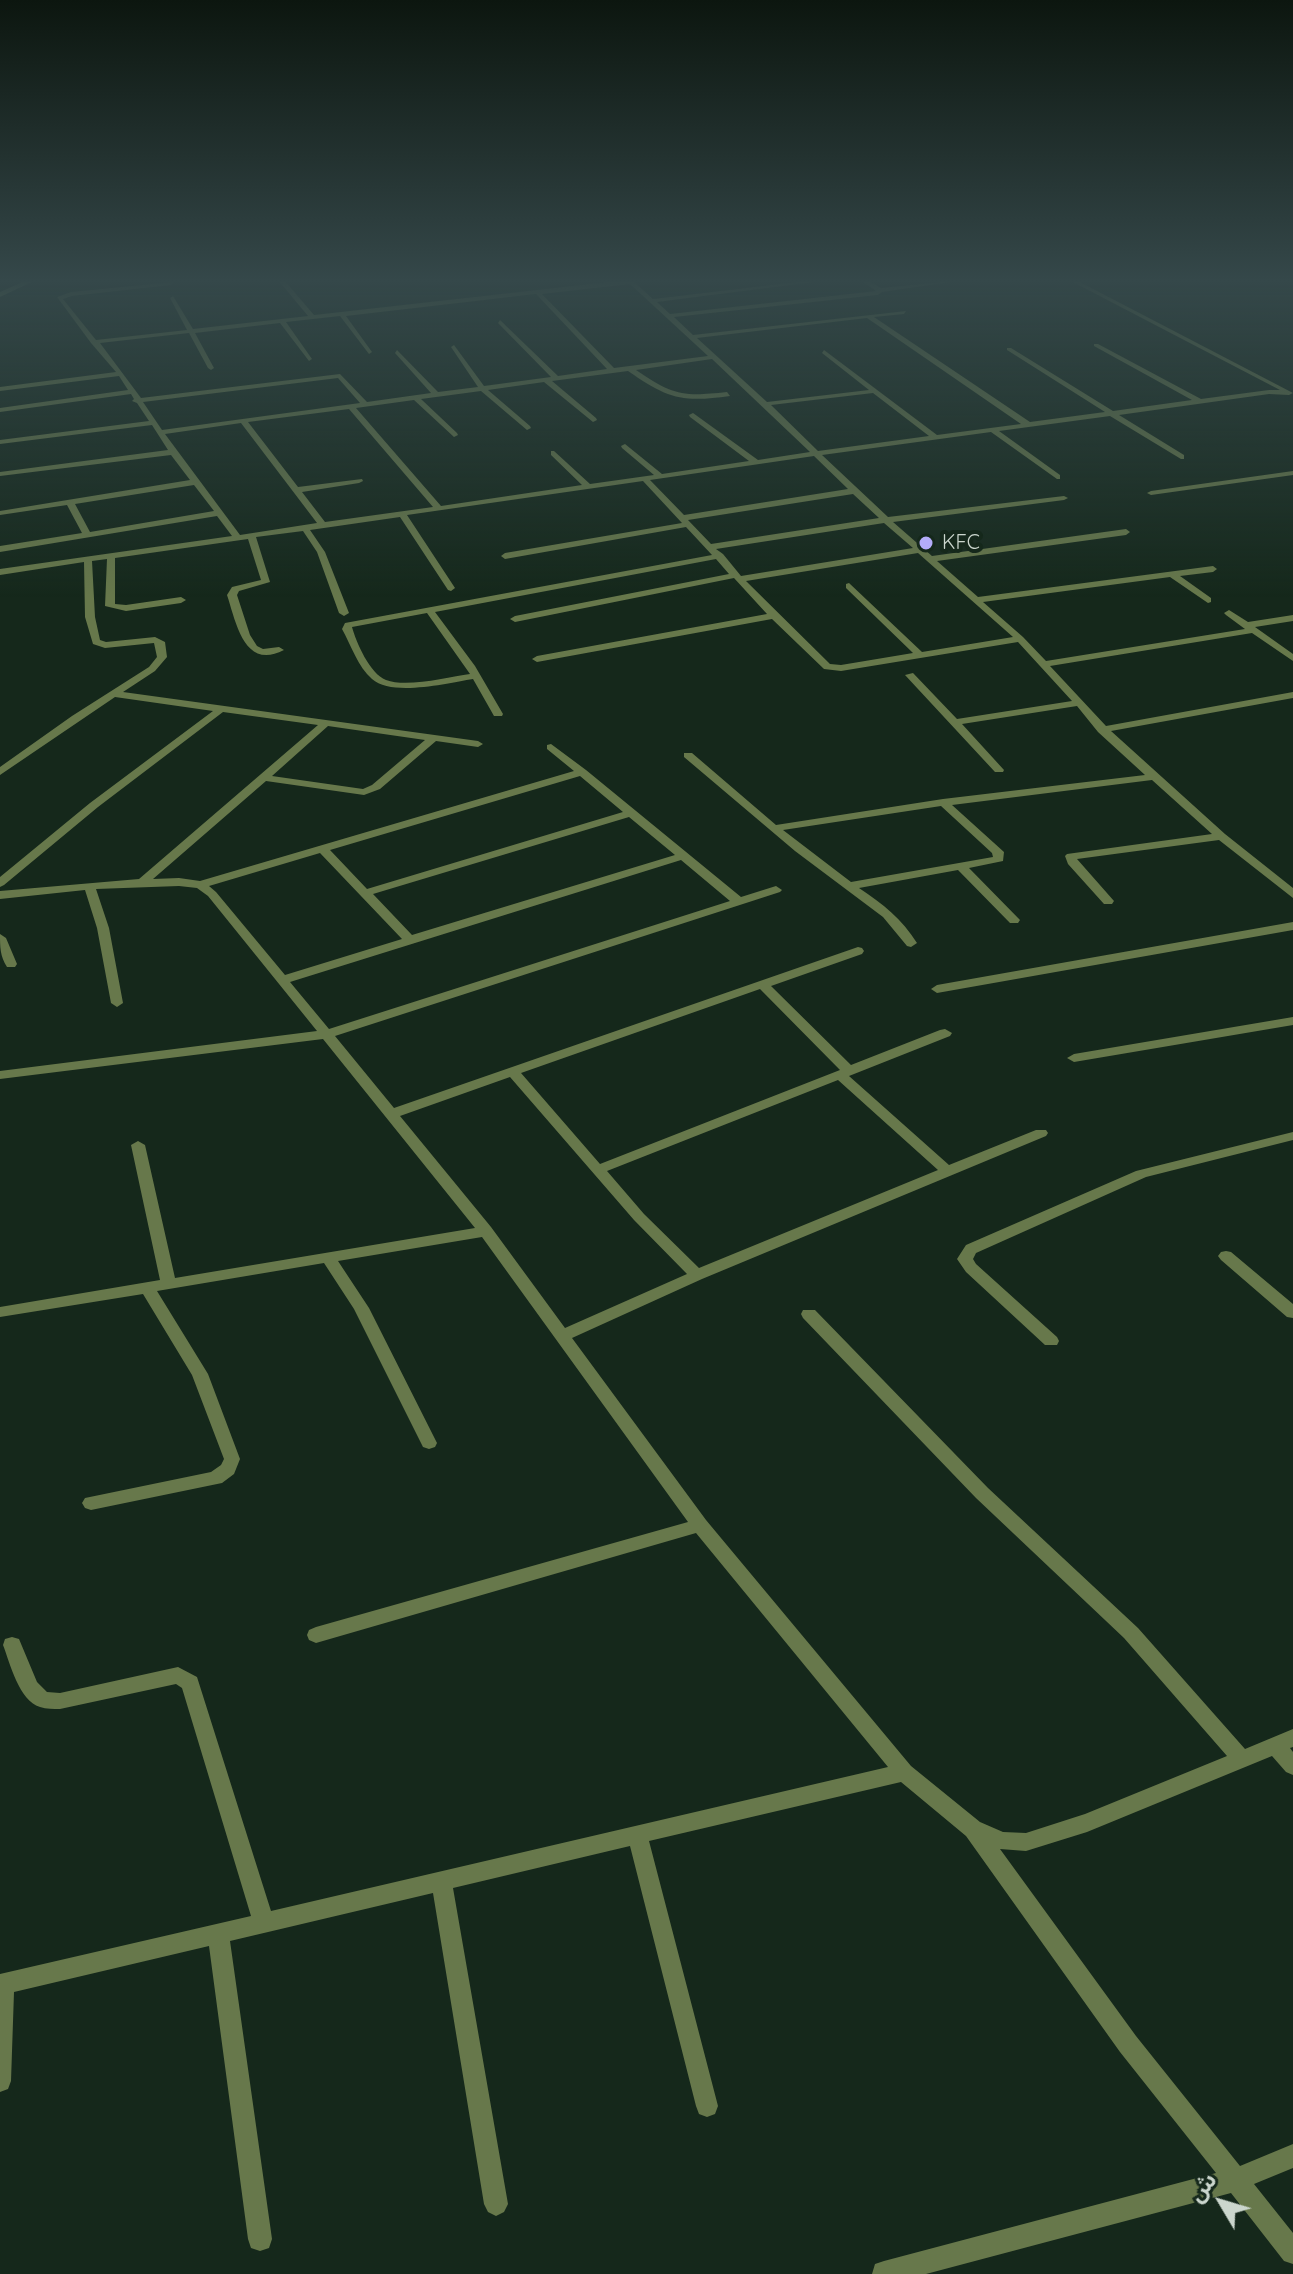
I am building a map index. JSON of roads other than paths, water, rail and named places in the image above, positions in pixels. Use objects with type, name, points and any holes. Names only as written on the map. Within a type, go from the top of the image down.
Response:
[{"type":"street","points":[[0,389],[23,386]]},
{"type":"street","points":[[127,386],[238,538]]},
{"type":"street","points":[[136,401],[253,386]]},
{"type":"street","points":[[351,386],[365,404]]},
{"type":"street","points":[[429,386],[437,395]]},
{"type":"street","points":[[481,386],[527,428]]},
{"type":"street","points":[[161,432],[503,386]]},
{"type":"street","points":[[553,386],[593,420]]},
{"type":"street","points":[[655,386],[677,398],[727,394]]},
{"type":"street","points":[[745,386],[885,520],[1020,639],[1102,730],[1221,836],[1293,894]]},
{"type":"street","points":[[869,386],[935,437]]},
{"type":"street","points":[[971,386],[1027,424]]},
{"type":"street","points":[[1068,386],[1181,457]]},
{"type":"street","points":[[1172,386],[1199,401]]},
{"type":"street","points":[[765,404],[875,391]]},
{"type":"street","points":[[0,410],[130,392]]},
{"type":"street","points":[[0,572],[1027,424],[1269,392],[1291,393]]},
{"type":"street","points":[[416,398],[454,435]]},
{"type":"street","points":[[351,406],[439,509]]},
{"type":"street","points":[[693,415],[757,463]]},
{"type":"street","points":[[243,421],[323,525]]},
{"type":"street","points":[[0,442],[153,423]]},
{"type":"street","points":[[991,429],[1057,477]]},
{"type":"street","points":[[625,446],[661,477]]},
{"type":"street","points":[[0,474],[173,452]]},
{"type":"street","points":[[554,453],[588,487]]},
{"type":"street","points":[[1151,493],[1293,473]]},
{"type":"street","points":[[645,479],[774,616],[827,667],[1020,639]]},
{"type":"street","points":[[296,490],[359,481]]},
{"type":"street","points":[[0,513],[196,482]]},
{"type":"street","points":[[505,556],[854,491]]},
{"type":"street","points":[[711,547],[885,520],[1064,498]]},
{"type":"street","points":[[70,502],[87,535]]},
{"type":"street","points":[[0,549],[219,513]]},
{"type":"street","points":[[402,514],[451,588]]},
{"type":"street","points":[[305,528],[321,552],[344,613]]},
{"type":"street","points":[[930,559],[1126,532]]},
{"type":"street","points":[[251,536],[266,582],[235,589],[232,595],[248,638],[256,650],[279,650]]},
{"type":"street","points":[[515,619],[739,577],[919,550]]},
{"type":"street","points":[[475,676],[401,685],[384,684],[376,678],[347,629],[348,625],[720,556]]},
{"type":"street","points":[[111,557],[110,606],[126,608],[181,600]]},
{"type":"street","points":[[0,772],[152,669],[162,657],[160,642],[155,640],[105,645],[96,642],[90,617],[88,560]]},
{"type":"street","points":[[976,600],[1213,569]]},
{"type":"street","points":[[1171,574],[1208,600]]},
{"type":"street","points":[[849,586],[920,655]]},
{"type":"street","points":[[429,609],[498,714]]},
{"type":"street","points":[[1229,613],[1293,658]]},
{"type":"street","points":[[537,659],[774,616]]},
{"type":"street","points":[[1044,664],[1293,618]]},
{"type":"street","points":[[910,675],[958,722],[999,770]]},
{"type":"street","points":[[114,694],[478,744]]},
{"type":"street","points":[[1102,730],[1293,695]]},
{"type":"street","points":[[958,722],[1078,703]]},
{"type":"street","points":[[0,883],[94,805],[221,709]]},
{"type":"street","points":[[143,882],[325,724]]},
{"type":"street","points":[[266,778],[364,792],[376,787],[434,738]]},
{"type":"street","points":[[551,747],[739,902]]},
{"type":"street","points":[[688,755],[776,828],[888,912],[911,943]]},
{"type":"street","points":[[0,895],[143,882],[200,885],[582,772]]},
{"type":"street","points":[[776,828],[943,802],[1154,777]]},
{"type":"street","points":[[851,886],[999,859],[998,852],[943,802]]},
{"type":"street","points":[[365,893],[630,813]]},
{"type":"street","points":[[1108,901],[1072,862],[1071,856],[1221,836]]},
{"type":"street","points":[[322,849],[410,940]]},
{"type":"street","points":[[283,980],[682,856]]},
{"type":"street","points":[[962,867],[1014,920]]},
{"type":"street","points":[[200,885],[212,894],[328,1034],[486,1231],[700,1525],[904,1772],[973,1829],[1128,2044],[1293,2252]]},
{"type":"street","points":[[89,886],[106,941],[117,1003]]},
{"type":"street","points":[[0,1075],[328,1034],[776,890]]},
{"type":"street","points":[[937,989],[1293,926]]},
{"type":"street","points":[[0,938],[11,964]]},
{"type":"street","points":[[391,1114],[858,951]]},
{"type":"street","points":[[762,984],[844,1072],[948,1172]]},
{"type":"street","points":[[1074,1058],[1293,1021]]},
{"type":"street","points":[[600,1169],[945,1033]]},
{"type":"street","points":[[513,1072],[639,1217],[697,1275]]},
{"type":"street","points":[[564,1335],[697,1275],[1041,1133]]},
{"type":"street","points":[[1051,1341],[971,1268],[965,1259],[971,1249],[1141,1174],[1293,1136]]},
{"type":"street","points":[[138,1145],[168,1282]]},
{"type":"street","points":[[0,1312],[486,1231]]},
{"type":"street","points":[[1226,1256],[1293,1313]]},
{"type":"street","points":[[328,1257],[368,1320],[429,1443]]},
{"type":"street","points":[[91,1503],[216,1478],[228,1469],[232,1459],[200,1374],[146,1286]]},
{"type":"street","points":[[809,1314],[982,1493],[1131,1633],[1242,1759]]},
{"type":"street","points":[[316,1635],[700,1525]]},
{"type":"street","points":[[12,1645],[30,1687],[42,1700],[60,1701],[178,1675],[190,1683],[263,1921]]},
{"type":"street","points":[[973,1829],[1003,1841],[1026,1842],[1087,1823],[1284,1742],[1293,1766]]},
{"type":"street","points":[[0,2081],[1,1984],[904,1772]]},
{"type":"street","points":[[637,1834],[707,2106]]},
{"type":"street","points":[[441,1880],[496,2204]]},
{"type":"street","points":[[218,1932],[260,2239]]},
{"type":"street","points":[[884,2273],[1235,2180],[1293,2156]]},
{"type":"place","name":"KFC","points":[[926,543]]}]
